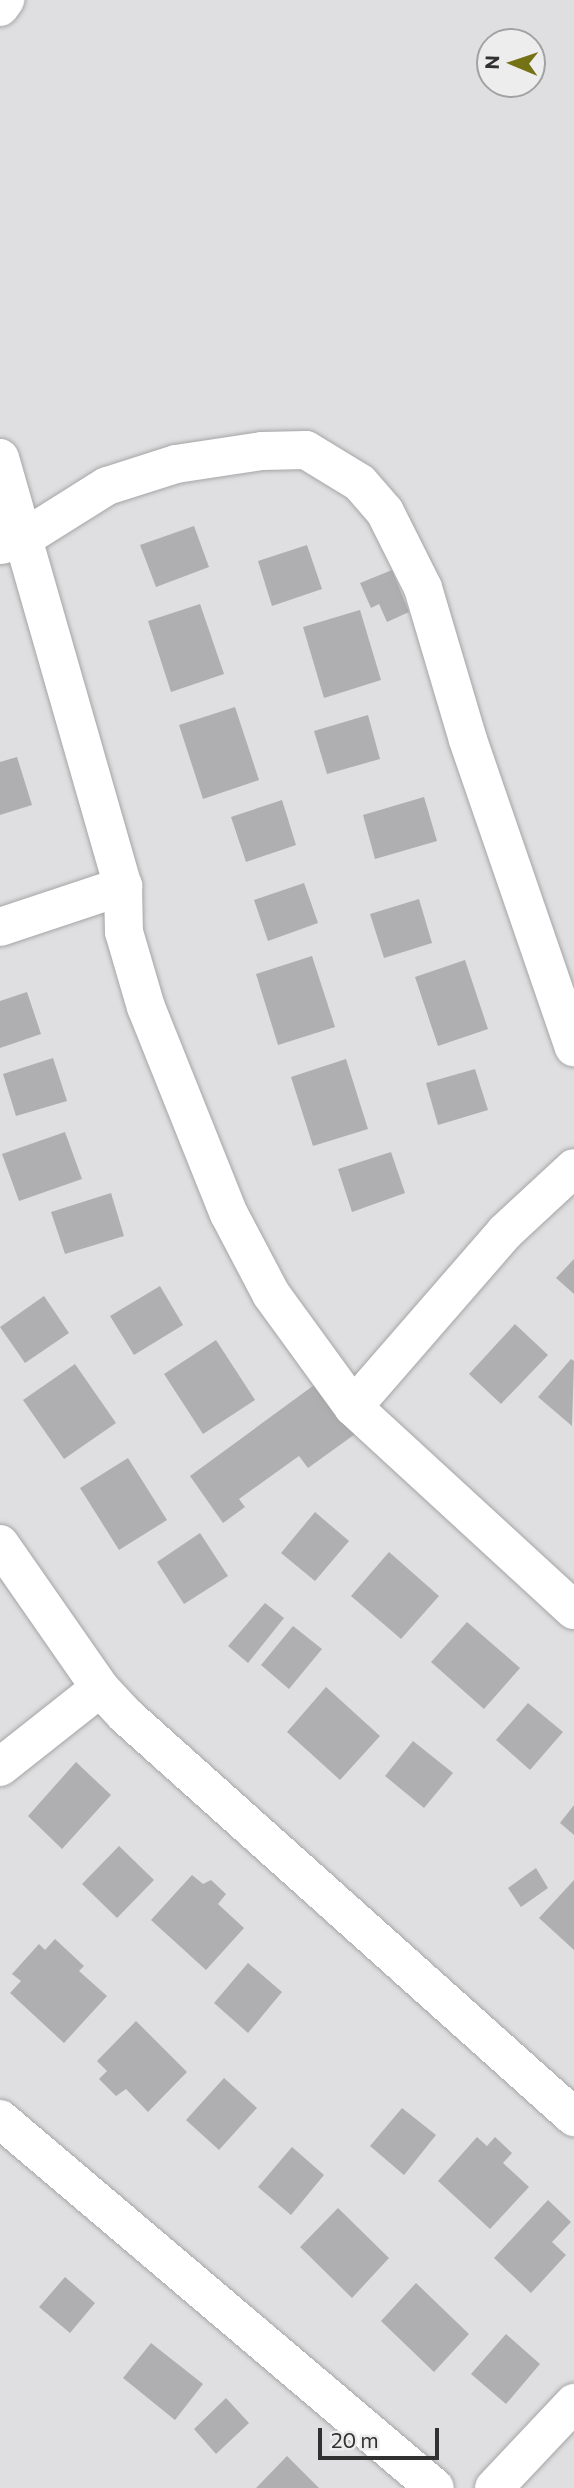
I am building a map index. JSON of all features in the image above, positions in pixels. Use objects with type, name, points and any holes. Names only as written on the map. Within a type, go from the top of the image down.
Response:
[{"type":"street","points":[[0,7],[5,0]]},
{"type":"street","points":[[12,542],[107,486],[176,464],[262,451],[306,450],[360,483],[385,512],[422,588],[468,740],[574,1047]]},
{"type":"street","points":[[0,458],[12,542],[122,886],[124,932],[146,1007],[229,1214],[271,1294],[353,1407],[574,1609]]},
{"type":"street","points":[[0,927],[122,886]]},
{"type":"street","points":[[353,1407],[505,1232],[574,1168]]},
{"type":"street","points":[[0,1544],[100,1688],[574,2117]]},
{"type":"street","points":[[0,1767],[100,1688]]},
{"type":"street","points":[[0,2119],[435,2488]]},
{"type":"street","points":[[494,2488],[574,2403]]},
{"type":"building","points":[[194,526],[209,567],[156,587],[140,545]]},
{"type":"building","points":[[307,545],[322,589],[272,606],[258,561]]},
{"type":"building","points":[[392,570],[409,612],[387,622],[379,604],[371,608],[360,583]]},
{"type":"building","points":[[200,604],[224,674],[171,692],[148,621]]},
{"type":"building","points":[[360,610],[381,680],[324,698],[303,627]]},
{"type":"building","points":[[235,707],[259,780],[203,799],[179,725]]},
{"type":"building","points":[[368,715],[380,759],[327,774],[314,731]]},
{"type":"building","points":[[17,757],[32,805],[0,815],[0,762]]},
{"type":"building","points":[[424,797],[437,841],[375,859],[363,815]]},
{"type":"building","points":[[282,800],[296,845],[246,862],[231,817]]},
{"type":"building","points":[[304,883],[318,923],[268,941],[254,900]]},
{"type":"building","points":[[419,899],[432,943],[384,958],[370,914]]},
{"type":"building","points":[[312,956],[335,1027],[278,1045],[256,974]]},
{"type":"building","points":[[465,960],[488,1029],[438,1046],[415,977]]},
{"type":"building","points":[[27,992],[41,1034],[0,1048],[0,1001]]},
{"type":"building","points":[[53,1058],[67,1101],[16,1116],[3,1074]]},
{"type":"building","points":[[346,1059],[368,1129],[313,1146],[291,1077]]},
{"type":"building","points":[[475,1069],[488,1110],[438,1125],[426,1083]]},
{"type":"building","points":[[65,1132],[82,1179],[19,1201],[2,1154]]},
{"type":"building","points":[[391,1152],[405,1193],[352,1212],[338,1169]]},
{"type":"building","points":[[111,1193],[124,1236],[65,1254],[51,1212]]},
{"type":"building","points":[[574,1259],[574,1294],[556,1278]]},
{"type":"building","points":[[160,1286],[183,1325],[134,1355],[110,1316]]},
{"type":"building","points":[[44,1296],[69,1333],[25,1363],[0,1327]]},
{"type":"building","points":[[515,1324],[548,1355],[501,1404],[469,1374]]},
{"type":"building","points":[[216,1340],[255,1400],[203,1434],[164,1374]]},
{"type":"building","points":[[571,1359],[574,1361],[572,1426],[538,1397]]},
{"type":"building","points":[[75,1364],[116,1423],[64,1459],[23,1400]]},
{"type":"building","points":[[321,1380],[358,1432],[308,1468],[299,1456],[239,1499],[245,1507],[223,1523],[190,1476]]},
{"type":"building","points":[[128,1458],[167,1520],[119,1550],[80,1488]]},
{"type":"building","points":[[315,1512],[349,1541],[315,1581],[281,1553]]},
{"type":"building","points":[[200,1533],[228,1576],[184,1604],[157,1562]]},
{"type":"building","points":[[389,1552],[439,1596],[401,1639],[351,1596]]},
{"type":"building","points":[[265,1603],[284,1618],[248,1663],[228,1646]]},
{"type":"building","points":[[467,1622],[520,1668],[484,1709],[431,1662]]},
{"type":"building","points":[[293,1626],[322,1649],[289,1689],[261,1665]]},
{"type":"building","points":[[326,1687],[380,1736],[340,1780],[287,1732]]},
{"type":"building","points":[[528,1703],[563,1732],[530,1770],[496,1740]]},
{"type":"building","points":[[413,1741],[453,1773],[424,1808],[385,1776]]},
{"type":"building","points":[[76,1762],[111,1795],[62,1849],[28,1816]]},
{"type":"building","points":[[574,1805],[574,1835],[560,1823]]},
{"type":"building","points":[[119,1846],[154,1880],[117,1918],[82,1884]]},
{"type":"building","points":[[536,1868],[548,1888],[521,1907],[508,1888]]},
{"type":"building","points":[[192,1875],[203,1884],[211,1880],[226,1894],[218,1904],[244,1928],[206,1970],[151,1920]]},
{"type":"building","points":[[574,1880],[574,1950],[539,1918]]},
{"type":"building","points":[[55,1939],[84,1966],[79,1971],[107,1996],[64,2043],[10,1993],[21,1981],[12,1974],[39,1944],[45,1950]]},
{"type":"building","points":[[248,1963],[282,1992],[248,2033],[214,2003]]},
{"type":"building","points":[[136,2021],[187,2072],[148,2112],[126,2089],[116,2096],[99,2079],[107,2071],[97,2061]]},
{"type":"building","points":[[224,2078],[257,2108],[219,2150],[186,2120]]},
{"type":"building","points":[[402,2108],[436,2135],[404,2175],[370,2146]]},
{"type":"building","points":[[477,2137],[487,2146],[495,2137],[512,2153],[503,2163],[529,2187],[490,2229],[438,2181]]},
{"type":"building","points":[[292,2147],[324,2175],[291,2215],[258,2187]]},
{"type":"building","points":[[548,2200],[571,2222],[552,2242],[566,2255],[531,2293],[494,2258]]},
{"type":"building","points":[[338,2208],[389,2258],[352,2298],[300,2247]]},
{"type":"building","points":[[65,2277],[95,2303],[70,2333],[39,2307]]},
{"type":"building","points":[[416,2283],[469,2334],[434,2372],[381,2321]]},
{"type":"building","points":[[506,2334],[540,2364],[506,2404],[471,2374]]},
{"type":"building","points":[[151,2343],[203,2384],[175,2420],[123,2378]]},
{"type":"building","points":[[226,2398],[249,2423],[216,2454],[194,2429]]},
{"type":"building","points":[[287,2456],[319,2488],[256,2488]]}]
